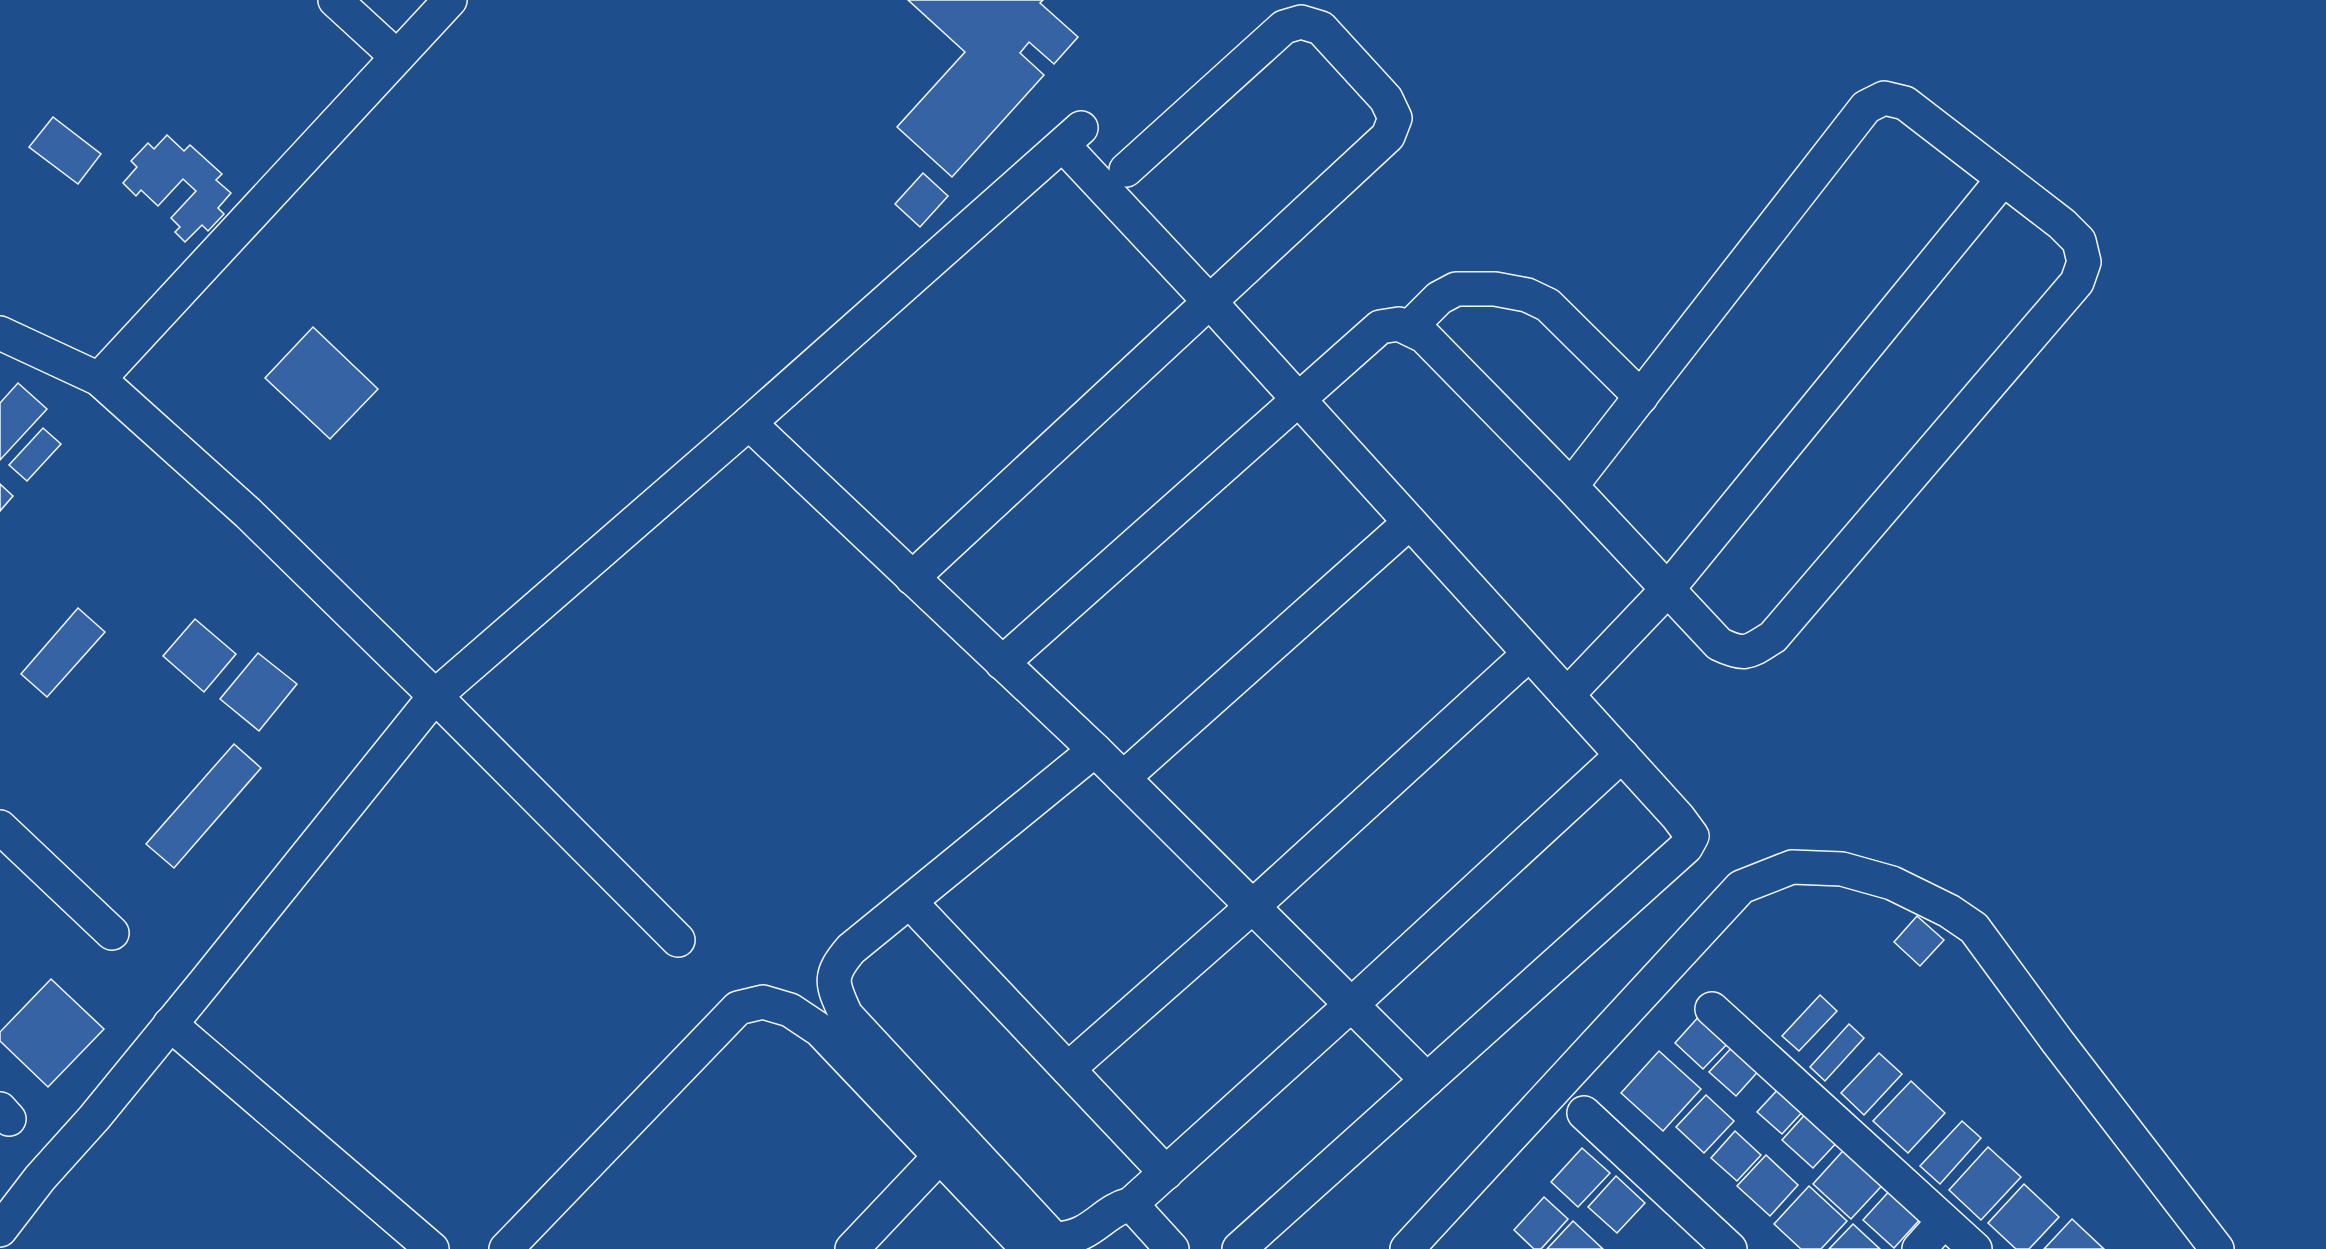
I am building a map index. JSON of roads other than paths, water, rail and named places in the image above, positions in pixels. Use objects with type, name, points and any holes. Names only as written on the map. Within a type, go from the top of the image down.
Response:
[{"type":"street","points":[[335,0],[397,57]]},
{"type":"street","points":[[99,379],[450,0]]},
{"type":"street","points":[[912,578],[1388,136],[1395,118],[1386,99],[1321,28],[1301,22],[1284,27],[1126,170]]},
{"type":"street","points":[[1002,663],[1380,327],[1399,324],[1424,336],[1571,486],[1719,644],[1737,653],[1752,650],[1773,637],[2077,282],[2084,262],[2079,241],[2062,224],[1905,103],[1884,98],[1866,107],[1571,486]]},
{"type":"street","points":[[0,1230],[40,1179],[94,1118],[435,696],[749,423],[1072,136],[1210,302],[1678,817],[1692,836],[1686,847],[1239,1249]]},
{"type":"street","points":[[1567,695],[1667,590],[2003,179]]},
{"type":"street","points":[[1409,328],[1439,298],[1456,289],[1495,289],[1527,295],[1548,305],[1641,397]]},
{"type":"street","points":[[0,333],[99,379],[248,513],[435,696],[678,940]]},
{"type":"street","points":[[749,423],[1095,750],[1427,1080]]},
{"type":"street","points":[[1123,778],[1409,523]]},
{"type":"street","points":[[1068,1069],[1252,907],[1529,654]]},
{"type":"street","points":[[1095,750],[851,950],[837,966],[833,988],[846,1015],[1054,1239],[1085,1233],[1121,1207],[1131,1204],[1622,755]]},
{"type":"street","points":[[0,827],[112,933]]},
{"type":"street","points":[[1407,1249],[1741,887],[1792,867],[1842,869],[1892,883],[1949,911],[1974,928],[2057,1041],[2217,1249]]},
{"type":"street","points":[[910,902],[1166,1173]]},
{"type":"street","points":[[506,1249],[738,1008],[763,1002],[790,1010],[820,1030],[1023,1247]]},
{"type":"street","points":[[1712,1009],[1975,1249]]},
{"type":"street","points":[[170,1024],[432,1249]]},
{"type":"street","points":[[1584,1113],[1730,1249]]},
{"type":"street","points":[[852,1249],[940,1156]]},
{"type":"street","points":[[1131,1204],[1172,1249]]},
{"type":"street","points":[[1919,1249],[1944,1221]]}]
